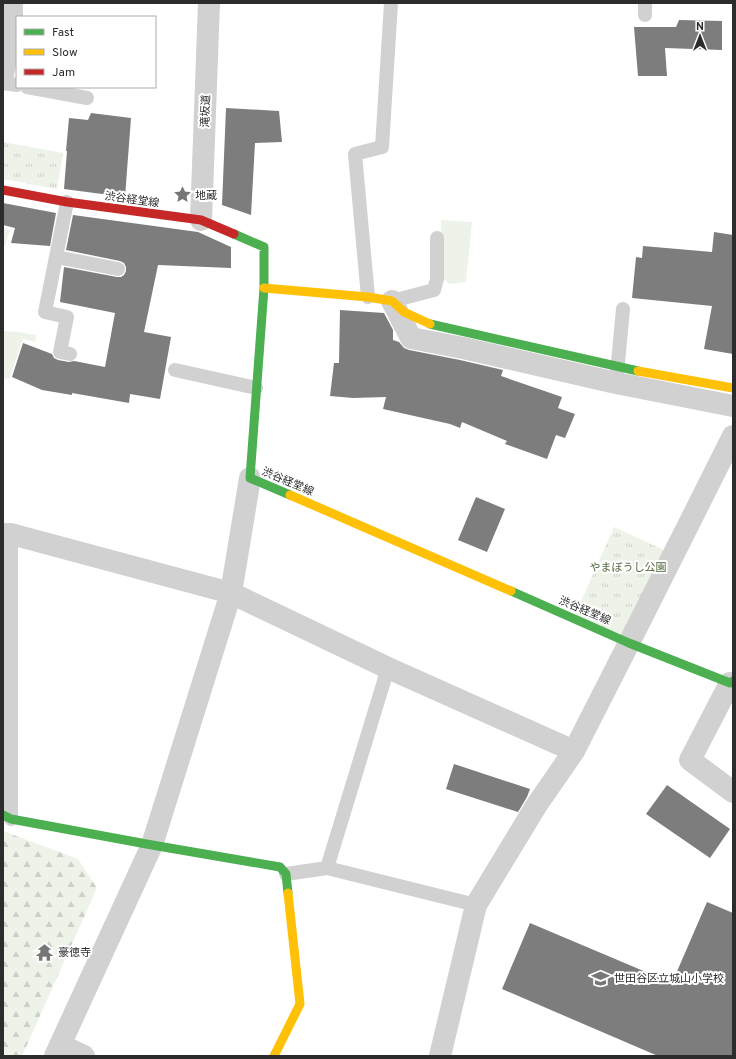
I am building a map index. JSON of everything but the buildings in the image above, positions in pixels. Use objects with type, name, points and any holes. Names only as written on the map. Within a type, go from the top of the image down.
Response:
[{"type":"main road","name":"渋谷経堂線","points":[[3,190],[67,202],[201,220],[264,247],[264,288],[250,478],[629,643],[732,682]]},
{"type":"main road","points":[[264,288],[368,297],[392,301]]},
{"type":"main road","points":[[617,375],[695,382],[733,388]]},
{"type":"main road","points":[[7,817],[152,846],[280,867],[286,874],[300,1004],[274,1056]]},
{"type":"street","points":[[3,74],[7,32],[12,3]]},
{"type":"street","name":"滝坂道","points":[[201,220],[209,3]]},
{"type":"street","points":[[392,301],[411,338],[617,375],[733,406]]},
{"type":"street","points":[[440,1056],[476,905],[536,806],[574,751],[733,436]]},
{"type":"street","points":[[84,1056],[57,1050],[152,846],[230,593],[250,478]]},
{"type":"street","points":[[7,534],[230,593],[388,668],[574,751]]},
{"type":"street","points":[[732,682],[690,760],[733,792]]},
{"type":"lane","points":[[368,297],[355,154],[382,147],[391,3]]},
{"type":"lane","points":[[3,82],[16,85]]},
{"type":"lane","points":[[32,88],[87,98]]},
{"type":"lane","points":[[67,202],[45,312],[67,317],[60,352],[70,354]]},
{"type":"lane","points":[[392,301],[434,290],[437,279],[437,238]]},
{"type":"lane","points":[[56,258],[118,269]]},
{"type":"lane","points":[[617,375],[623,309]]},
{"type":"lane","points":[[175,370],[256,388]]},
{"type":"lane","points":[[7,534],[7,817]]},
{"type":"lane","points":[[327,868],[388,668]]},
{"type":"lane","points":[[286,874],[327,868],[476,905]]},
{"type":"green space","points":[[3,142],[63,153],[57,189],[3,179]]},
{"type":"green space","points":[[441,220],[472,222],[466,282],[449,284],[440,275]]},
{"type":"green space","points":[[3,228],[10,230],[5,246],[3,246]]},
{"type":"green space","points":[[3,331],[36,335],[35,342],[23,339],[9,380],[3,378]]},
{"type":"green space","name":"やまぼうし公園","points":[[614,527],[668,552],[625,636],[575,615]]},
{"type":"green space","name":"豪徳寺","points":[[3,831],[78,859],[97,888],[22,1056],[3,1056]]},
{"type":"traffic: fast","points":[[234,234],[264,247],[264,288],[250,478],[290,495]]},
{"type":"traffic: fast","points":[[430,324],[638,371]]},
{"type":"traffic: fast","points":[[511,591],[629,643],[730,683],[733,681]]},
{"type":"traffic: fast","points":[[3,815],[11,819],[280,867],[286,874],[288,893]]},
{"type":"traffic: slow","points":[[264,288],[368,297],[392,301],[404,312],[430,324]]},
{"type":"traffic: slow","points":[[638,371],[733,388]]},
{"type":"traffic: slow","points":[[290,495],[511,591]]},
{"type":"traffic: slow","points":[[274,1056],[300,1004],[288,893]]},
{"type":"traffic: jam","points":[[3,190],[67,202],[201,220],[234,234]]},
{"type":"place","name":"地蔵","points":[[182,195]]},
{"type":"place","name":"豪徳寺","points":[[45,952]]},
{"type":"place","name":"世田谷区立城山小学校","points":[[601,978]]}]
